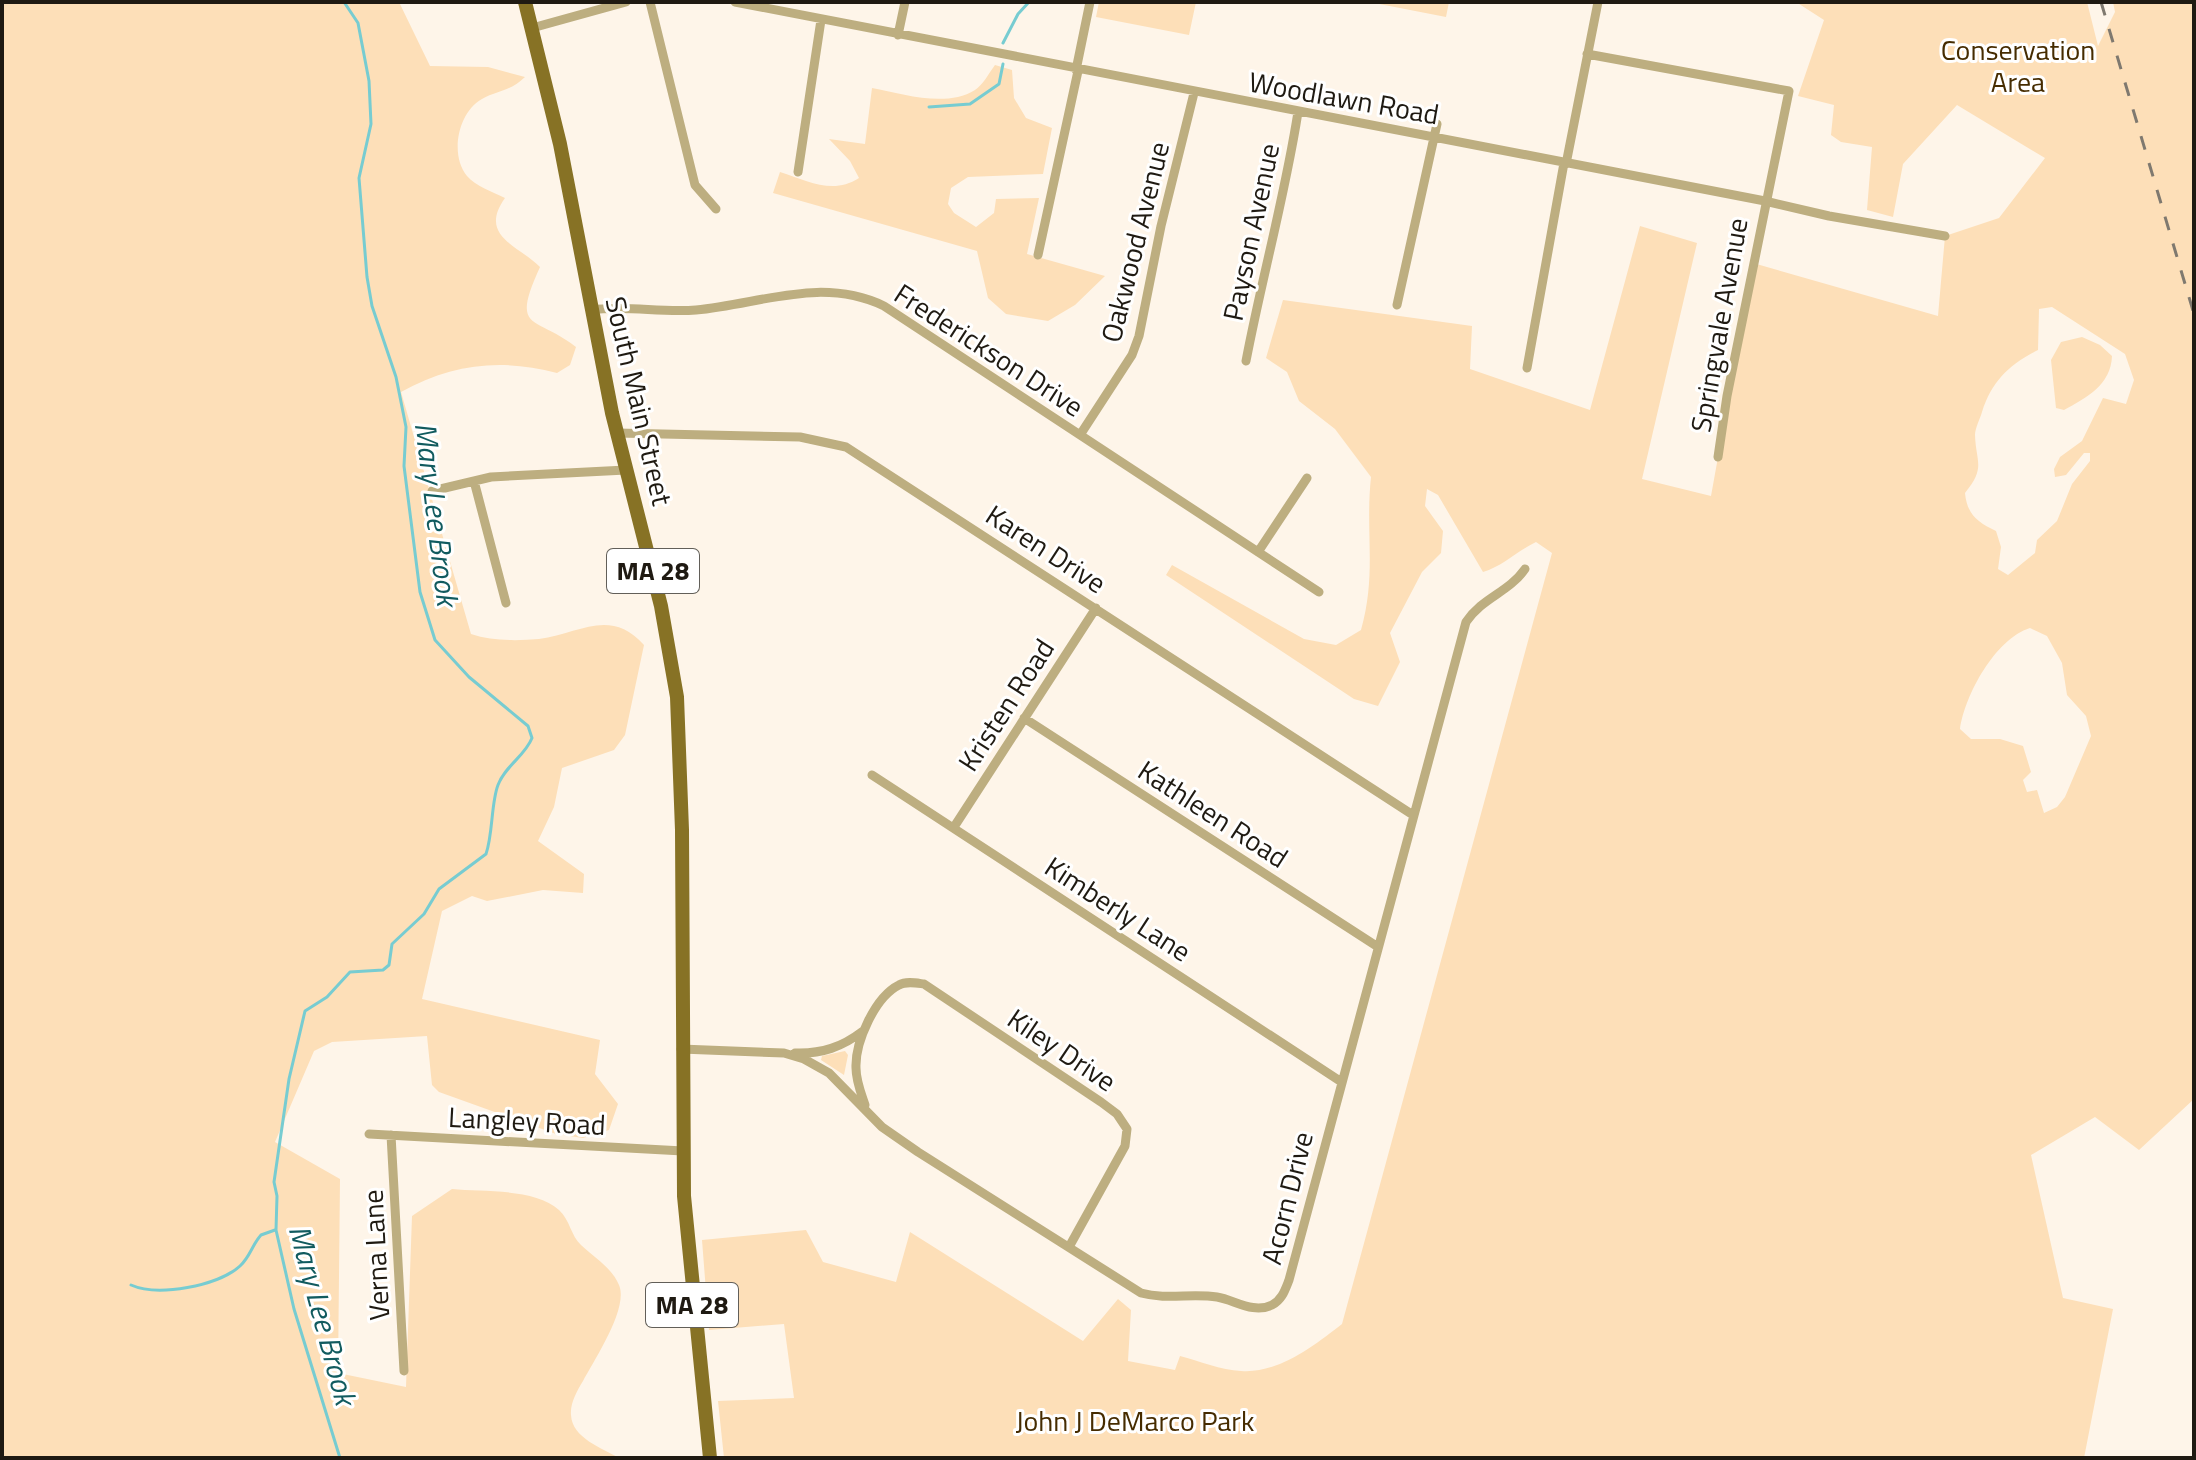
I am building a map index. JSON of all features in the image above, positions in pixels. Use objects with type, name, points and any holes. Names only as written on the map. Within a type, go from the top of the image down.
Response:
[{"type":"main road","name":"South Main Street","points":[[525,2],[565,167],[591,310],[617,433],[661,606],[677,697],[682,830],[683,1151]]},
{"type":"main road","name":"MA 28","points":[[683,1151],[693,1312],[710,1458]]},
{"type":"street","points":[[532,28],[626,2]]},
{"type":"street","points":[[650,2],[695,185],[716,209]]},
{"type":"street","name":"Woodlawn Road","points":[[735,2],[1077,71],[1945,236]]},
{"type":"street","points":[[898,35],[905,2]]},
{"type":"street","points":[[1038,255],[1090,2]]},
{"type":"street","points":[[1527,368],[1598,2]]},
{"type":"street","points":[[798,172],[821,20]]},
{"type":"street","name":"Springvale Avenue","points":[[1587,54],[1789,91],[1765,201],[1718,457]]},
{"type":"street","name":"Oakwood Avenue","points":[[1080,435],[1136,346],[1161,226],[1194,93]]},
{"type":"street","name":"Payson Avenue","points":[[1246,361],[1269,243],[1288,180],[1298,112]]},
{"type":"street","points":[[1397,305],[1437,124]]},
{"type":"street","name":"Frederickson Drive","points":[[591,310],[698,310],[818,290],[862,296],[884,306],[1319,592]]},
{"type":"street","name":"Karen Drive","points":[[617,433],[800,437],[846,447],[1413,815]]},
{"type":"street","points":[[432,491],[499,476],[626,470]]},
{"type":"street","points":[[1258,552],[1307,478]]},
{"type":"street","points":[[474,481],[506,603]]},
{"type":"street","name":"Acorn Drive","points":[[681,1049],[784,1053],[804,1059],[829,1073],[882,1127],[918,1152],[1141,1293],[1172,1298],[1216,1297],[1260,1308],[1274,1304],[1284,1294],[1289,1280],[1340,1081],[1466,622],[1477,607],[1513,585],[1525,569]]},
{"type":"street","name":"Kristen Road","points":[[954,827],[1096,608]]},
{"type":"street","name":"Kathleen Road","points":[[1024,718],[1378,947]]},
{"type":"street","name":"Kimberly Lane","points":[[872,775],[1340,1081]]},
{"type":"street","name":"Kiley Drive","points":[[866,1109],[856,1066],[865,1029],[885,996],[899,984],[924,984],[1117,1114],[1127,1129],[1125,1146],[1069,1247]]},
{"type":"street","name":"Kiley Drive","points":[[784,1053],[822,1052],[846,1043],[865,1029]]},
{"type":"street","name":"Langley Road","points":[[369,1134],[683,1151]]},
{"type":"street","name":"Verna Lane","points":[[391,1135],[404,1371]]},
{"type":"green space","points":[[2,2],[399,2],[430,66],[488,67],[525,77],[473,106],[459,135],[459,158],[470,180],[505,198],[498,211],[498,231],[540,267],[531,288],[527,313],[531,320],[576,347],[570,365],[557,373],[516,366],[477,366],[439,375],[401,392],[471,634],[496,639],[530,640],[606,625],[619,627],[644,645],[625,735],[614,750],[562,768],[554,807],[538,841],[584,874],[583,893],[543,890],[487,901],[472,896],[442,911],[422,999],[600,1040],[595,1074],[618,1104],[609,1130],[583,1138],[556,1134],[439,1092],[432,1085],[427,1036],[332,1042],[314,1051],[275,1142],[340,1179],[338,1373],[406,1387],[412,1216],[452,1189],[523,1194],[559,1210],[578,1241],[607,1268],[619,1285],[621,1295],[615,1320],[576,1393],[571,1411],[573,1423],[582,1436],[619,1458],[2,1458]]},
{"type":"green space","points":[[1099,2],[1196,2],[1189,35],[1096,17]]},
{"type":"green space","points":[[1369,2],[1449,2],[1446,17]]},
{"type":"green space","points":[[1796,2],[2087,2],[2098,46],[2115,12],[2113,2],[2194,2],[2194,1099],[2139,1150],[2095,1117],[2031,1155],[2063,1298],[2113,1309],[2084,1458],[724,1458],[718,1401],[794,1398],[784,1324],[709,1330],[702,1240],[806,1230],[823,1262],[896,1282],[910,1232],[1083,1341],[1118,1299],[1131,1310],[1128,1361],[1175,1370],[1180,1356],[1233,1370],[1269,1368],[1320,1341],[1342,1324],[1552,553],[1536,542],[1483,572],[1438,495],[1427,489],[1425,506],[1443,531],[1441,553],[1422,572],[1390,633],[1400,662],[1378,706],[1354,699],[1166,575],[1172,565],[1304,639],[1336,645],[1361,630],[1370,571],[1371,477],[1335,429],[1299,401],[1287,372],[1266,358],[1283,300],[1472,326],[1470,369],[1590,410],[1640,226],[1697,243],[1642,479],[1711,496],[1753,263],[1938,316],[1945,236],[1999,218],[2045,158],[1957,105],[1903,164],[1893,217],[1867,210],[1872,147],[1841,142],[1831,135],[1834,105],[1798,96],[1824,20]],"holes":[[[2052,307],[2125,354],[2134,380],[2126,404],[2103,398],[2082,441],[2060,457],[2054,469],[2055,477],[2066,475],[2084,453],[2090,453],[2090,461],[2072,484],[2057,521],[2037,540],[2035,553],[2008,575],[1998,569],[2001,547],[1996,531],[1983,524],[1968,507],[1965,493],[1978,471],[1975,432],[1996,383],[2018,362],[2038,350],[2039,309]],[[2030,628],[2047,636],[2062,663],[2067,695],[2086,716],[2091,736],[2065,797],[2057,807],[2044,813],[2037,790],[2027,792],[2023,780],[2031,772],[2023,746],[2000,739],[1971,739],[1960,729],[1968,700],[1984,670],[2005,644]]]},
{"type":"green space","points":[[995,65],[1012,70],[1014,98],[1026,118],[1052,128],[1043,174],[968,177],[951,188],[948,204],[954,213],[976,227],[994,213],[996,199],[1039,198],[1027,254],[1105,276],[1075,305],[1048,321],[1006,314],[988,298],[977,251],[773,193],[780,172],[830,186],[840,186],[859,178],[850,161],[829,139],[865,144],[872,88],[924,98],[951,98],[978,88]]},
{"type":"green space","points":[[2082,337],[2100,345],[2112,356],[2111,366],[2102,383],[2089,395],[2064,410],[2056,408],[2051,360],[2061,342]]},
{"type":"green space","points":[[845,1051],[848,1055],[844,1075],[821,1060],[822,1056]]},
{"type":"waterway","name":"Mary Lee Brook","points":[[340,1458],[294,1309],[276,1230],[277,1196],[274,1182],[289,1079],[305,1011],[327,997],[350,972],[383,970],[389,965],[392,944],[424,914],[439,889],[486,854],[498,785],[532,738],[528,726],[469,677],[435,640],[420,592],[404,466],[406,427],[396,377],[372,306],[367,277],[359,178],[371,124],[369,81],[358,23],[344,2]]},
{"type":"waterway","points":[[1003,43],[1018,14],[1029,2]]},
{"type":"waterway","points":[[929,107],[970,104],[999,84],[1003,64]]},
{"type":"waterway","points":[[131,1285],[172,1290],[217,1279],[240,1266],[261,1235],[275,1230]]},
{"type":"railway","points":[[2101,2],[2194,314]]},
{"type":"park label","name":"Conservation Area","points":[[2018,66]]},
{"type":"park label","name":"John J DeMarco Park","points":[[1135,1421]]}]
